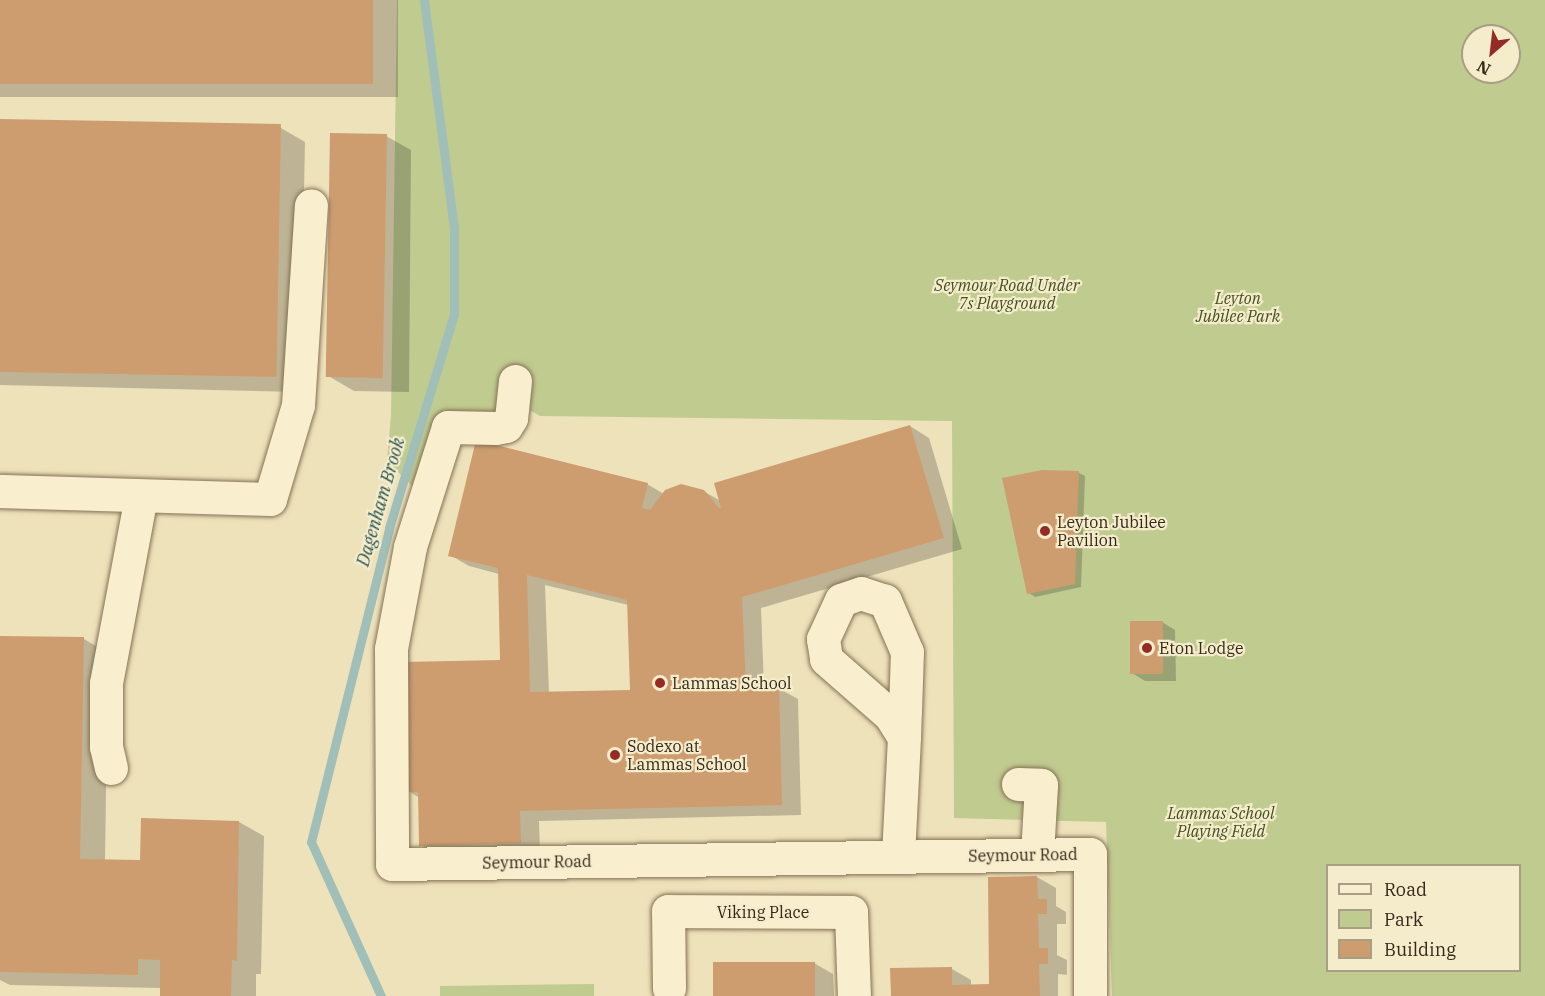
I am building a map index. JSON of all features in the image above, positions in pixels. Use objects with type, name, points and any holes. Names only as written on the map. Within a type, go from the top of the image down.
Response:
[{"type":"street","points":[[0,491],[270,499],[298,405],[311,205]]},
{"type":"street","name":"Seymour Road","points":[[515,381],[511,418],[506,426],[496,428],[448,427],[411,547],[390,649],[392,864],[1090,854],[1090,996]]},
{"type":"street","points":[[111,768],[106,747],[106,683],[141,496]]},
{"type":"street","points":[[898,856],[904,737]]},
{"type":"street","points":[[1018,784],[1041,785],[1037,855]]},
{"type":"street","name":"Viking Place","points":[[669,988],[668,911],[851,912],[854,996]]},
{"type":"green space","name":"Leyton Jubilee Park","points":[[397,0],[1545,0],[1545,996],[1112,996],[1106,822],[954,818],[952,421],[540,416],[526,408],[505,402],[490,416],[465,416],[416,490],[387,461],[391,415]]},
{"type":"green space","points":[[594,984],[594,996],[440,996],[440,986]]},
{"type":"building","points":[[0,0],[373,0],[373,84],[0,84]]},
{"type":"building","points":[[0,119],[281,124],[277,377],[0,372]]},
{"type":"building","points":[[330,133],[387,134],[383,378],[326,377]]},
{"type":"building","points":[[910,425],[944,538],[742,597],[746,687],[779,686],[782,805],[520,811],[521,843],[419,846],[418,792],[406,792],[403,662],[500,660],[498,568],[448,556],[476,440],[648,483],[642,508],[650,510],[665,490],[681,484],[704,490],[721,508],[714,483]],"holes":[[[527,575],[627,600],[630,690],[530,692]]]},
{"type":"building","name":"Leyton Jubilee Pavilion","points":[[1042,470],[1079,471],[1075,584],[1027,594],[1002,478]]},
{"type":"building","name":"Eton Lodge","points":[[1130,621],[1163,621],[1163,674],[1130,674]]},
{"type":"building","points":[[0,636],[84,637],[80,859],[140,860],[141,818],[239,821],[237,961],[232,960],[231,996],[160,996],[160,960],[138,959],[138,975],[0,972]]},
{"type":"building","points":[[1037,876],[1038,899],[1047,899],[1047,914],[1038,914],[1039,948],[1048,948],[1048,964],[1039,964],[1040,996],[891,996],[890,968],[952,967],[952,985],[989,984],[988,877]]},
{"type":"building","points":[[713,962],[815,962],[815,996],[713,996]]},
{"type":"waterway","name":"Dagenham Brook","points":[[381,996],[311,842],[389,528],[454,314],[454,228],[424,0]]},
{"type":"place","name":"Leyton Jubilee Pavilion","points":[[1045,531]]},
{"type":"place","name":"Eton Lodge","points":[[1147,648]]},
{"type":"place","name":"Lammas School","points":[[660,683]]},
{"type":"place","name":"Sodexo at Lammas School","points":[[615,755]]},
{"type":"park label","name":"Seymour Road Under 7s Playground","points":[[1007,294]]},
{"type":"park label","name":"Lammas School Playing Field","points":[[1221,822]]}]
